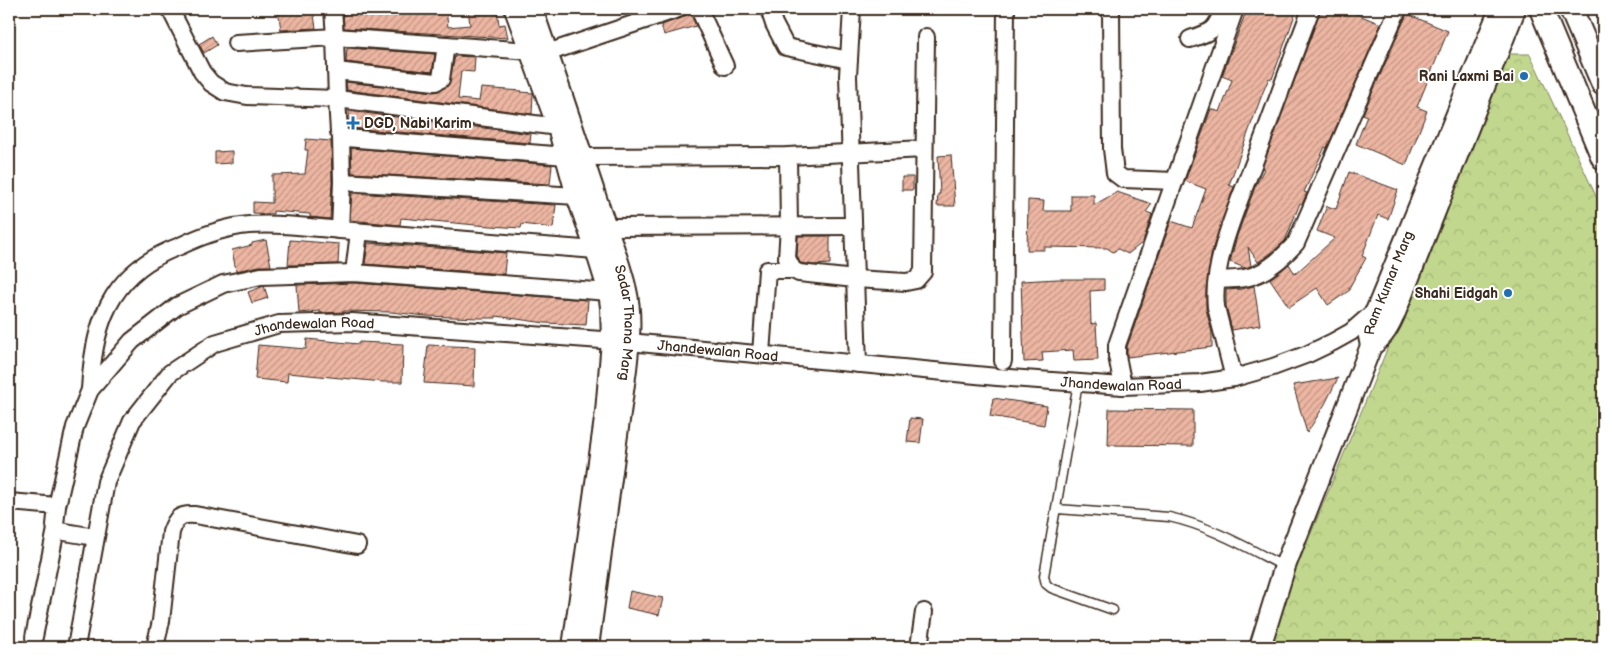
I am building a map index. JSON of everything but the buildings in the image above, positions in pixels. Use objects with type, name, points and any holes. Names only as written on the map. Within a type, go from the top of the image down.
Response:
[{"type":"main road","points":[[1542,9],[1603,158]]},
{"type":"main road","points":[[1572,9],[1603,84]]},
{"type":"street","points":[[170,9],[202,72],[211,84],[225,92],[247,96],[337,99],[558,127]]},
{"type":"street","points":[[333,9],[339,132],[341,136],[340,230]]},
{"type":"street","name":"Sadar Thana Marg","points":[[515,9],[538,52],[574,156],[577,196],[609,292],[621,342],[606,412],[573,647]]},
{"type":"street","name":"Sadar Thana Marg","points":[[532,9],[538,52],[558,127],[574,156],[606,227],[626,290],[588,647]]},
{"type":"street","points":[[236,43],[335,37],[538,52],[678,9]]},
{"type":"street","points":[[699,9],[725,66]]},
{"type":"street","points":[[769,9],[774,24],[786,47],[849,60]]},
{"type":"street","points":[[852,9],[849,60],[858,364]]},
{"type":"street","points":[[1004,361],[1006,9]]},
{"type":"street","points":[[1111,9],[1112,149],[1114,174],[1123,178],[1175,181]]},
{"type":"street","points":[[1190,39],[1210,32],[1218,23],[1223,9]]},
{"type":"street","points":[[1123,386],[1117,356],[1118,346],[1235,9]]},
{"type":"street","points":[[1234,378],[1218,314],[1215,295],[1217,280],[1227,235],[1311,9]]},
{"type":"street","name":"Ram Kumar Marg","points":[[1260,647],[1285,566],[1370,346],[1370,326],[1376,310],[1500,9]]},
{"type":"street","points":[[1370,346],[1388,329],[1515,9]]},
{"type":"street","points":[[1217,280],[1252,277],[1286,255],[1296,243],[1394,10]]},
{"type":"street","points":[[761,354],[767,270],[793,270],[799,273],[855,279],[906,282],[916,280],[923,272],[926,37]]},
{"type":"street","points":[[336,71],[435,82],[441,79],[446,45]]},
{"type":"street","points":[[341,136],[346,138],[574,156],[788,156],[924,149]]},
{"type":"street","points":[[788,156],[789,226],[787,258],[793,270]]},
{"type":"street","points":[[342,182],[577,196]]},
{"type":"street","points":[[34,637],[56,529],[57,506],[75,428],[90,390],[92,361],[100,324],[110,300],[130,277],[155,257],[205,234],[247,225],[289,225],[596,250]]},
{"type":"street","points":[[606,227],[853,226]]},
{"type":"street","points":[[354,273],[359,232]]},
{"type":"street","points":[[90,390],[132,341],[177,306],[223,284],[261,276],[354,273],[609,292]]},
{"type":"street","name":"Jhandewalan Road","points":[[76,647],[106,482],[132,421],[170,373],[215,343],[279,324],[352,322],[621,342],[997,377],[1123,386],[1200,383],[1234,378],[1273,367],[1308,354],[1351,332],[1376,310]]},
{"type":"street","points":[[9,502],[57,506]]},
{"type":"street","points":[[155,647],[161,621],[171,532],[176,520],[186,514],[357,545]]},
{"type":"street","points":[[56,529],[95,537]]},
{"type":"street","points":[[919,647],[924,612]]},
{"type":"lane","points":[[1078,383],[1044,576],[1046,584],[1051,588],[1113,610]]},
{"type":"lane","points":[[1057,509],[1169,517],[1184,520],[1206,528],[1285,566]]},
{"type":"green space","name":"Shahi Eidgah","points":[[1509,54],[1530,54],[1603,211],[1603,647],[1264,647]]},
{"type":"place","name":"Rani Laxmi Bai","points":[[1524,76]]},
{"type":"place","name":"DGD, Nabi Karim","points":[[353,123]]},
{"type":"place","name":"Shahi Eidgah","points":[[1508,293]]}]
